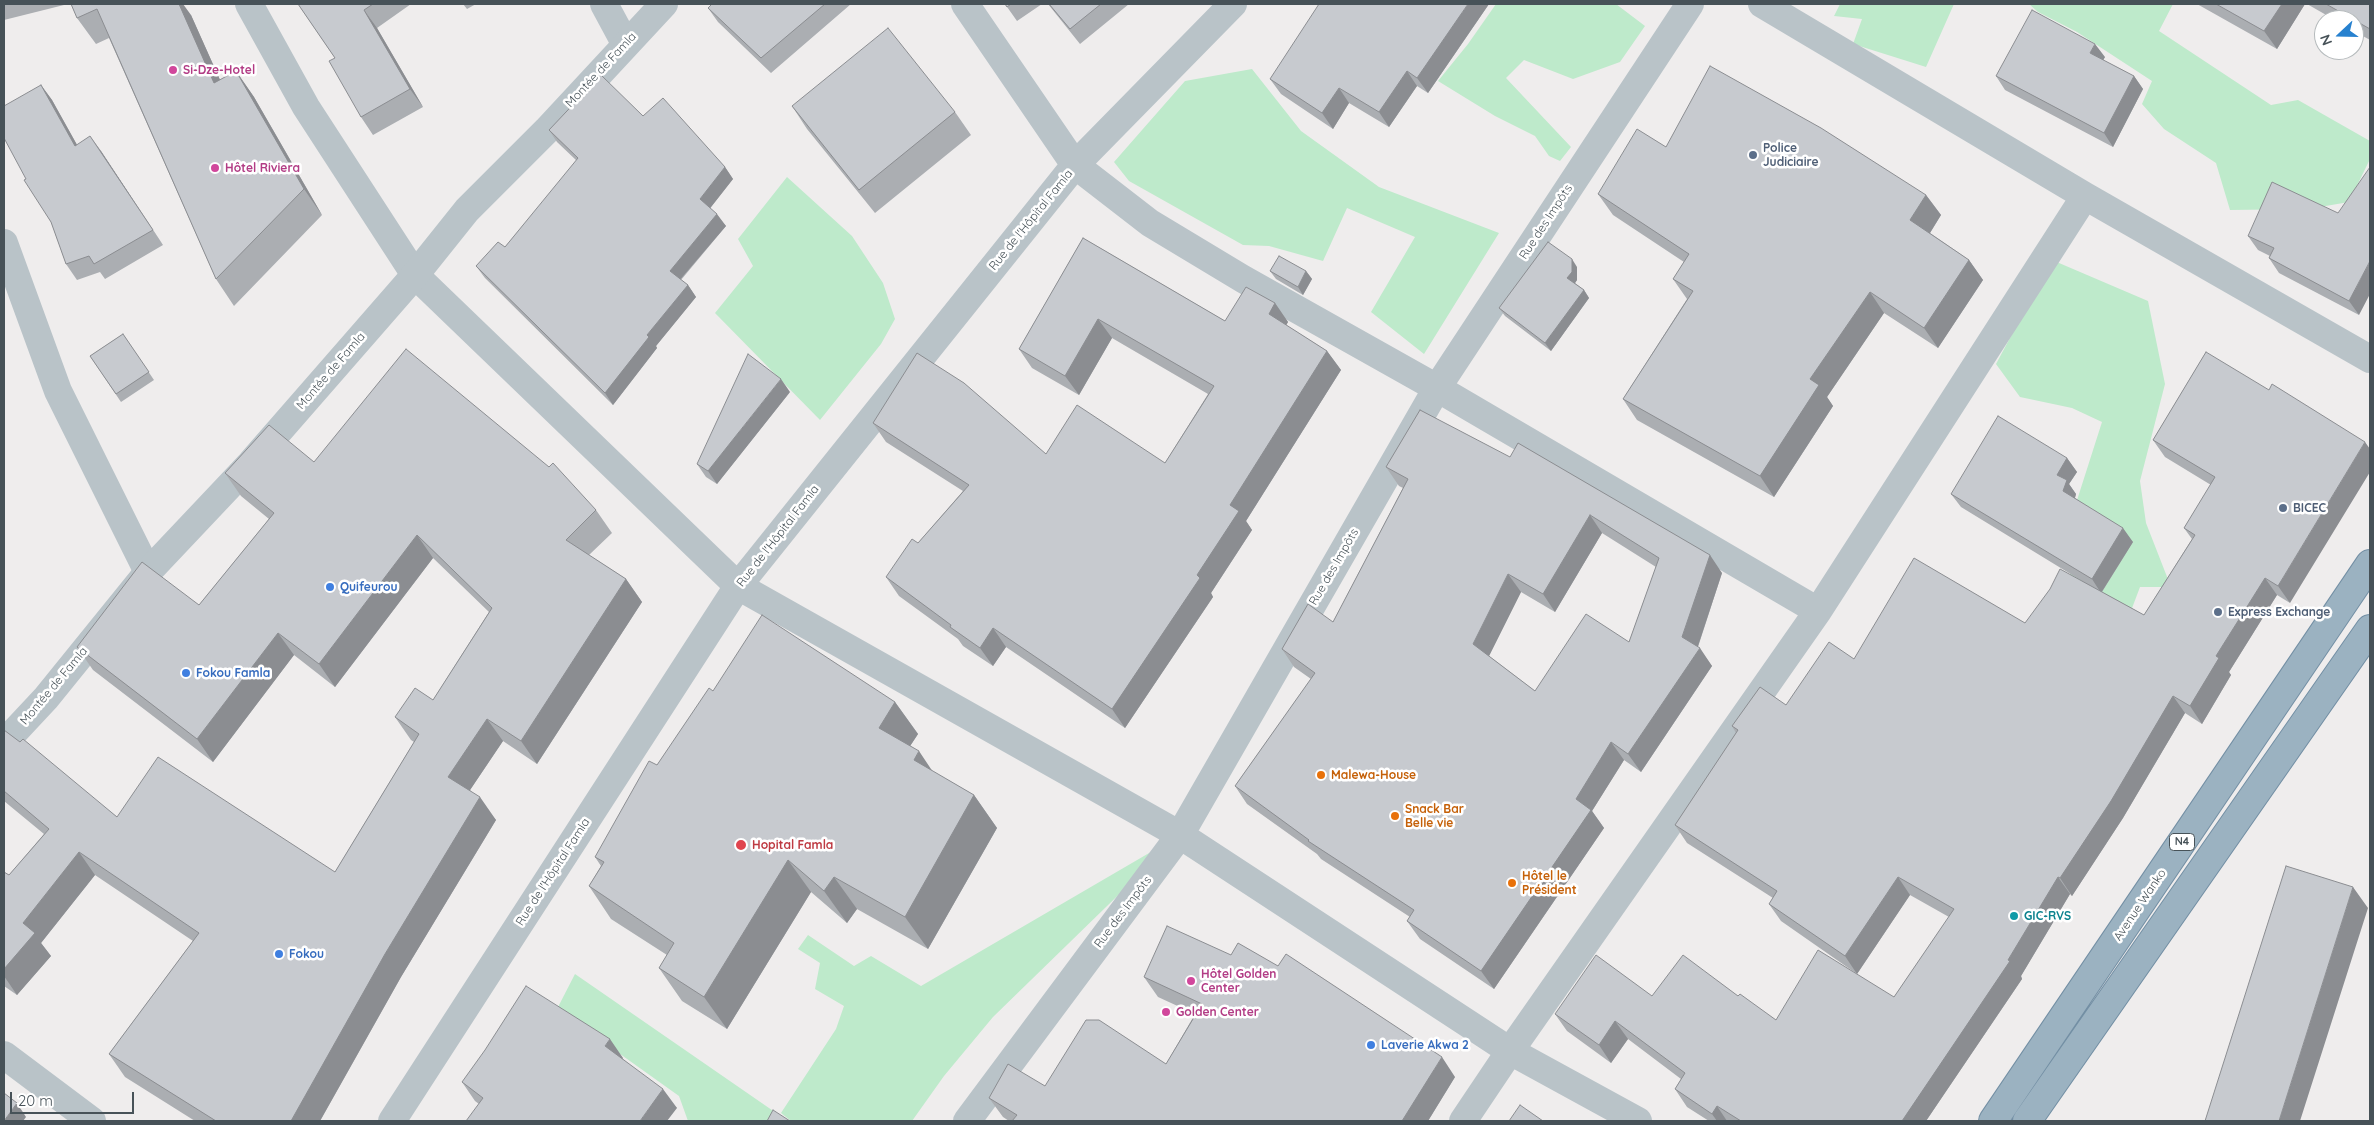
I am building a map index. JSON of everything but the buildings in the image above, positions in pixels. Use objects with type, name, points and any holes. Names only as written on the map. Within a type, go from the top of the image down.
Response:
[{"type":"highway","name":"Avenue Wanko","points":[[1994,1121],[2370,564]]},
{"type":"highway","name":"N4","points":[[2027,1121],[2370,629]]},
{"type":"street","points":[[249,4],[306,107],[415,275],[738,586],[1180,835],[1510,1051],[1638,1121]]},
{"type":"street","points":[[604,4],[626,43]]},
{"type":"street","name":"Montée de Famla","points":[[4,743],[46,698],[148,572],[251,463],[415,275],[467,210],[547,130],[664,4]]},
{"type":"street","points":[[965,4],[1075,165],[1150,223],[1818,610]]},
{"type":"street","name":"Rue de l'Hôpital Famla","points":[[392,1121],[738,586],[1075,165],[1233,4]]},
{"type":"street","name":"Rue des Impôts","points":[[967,1121],[1180,835],[1437,388],[1690,4]]},
{"type":"street","points":[[1762,4],[2085,196],[2370,359]]},
{"type":"street","points":[[1463,1121],[1818,610],[2085,196]]},
{"type":"street","points":[[4,243],[58,391],[148,572]]},
{"type":"street","points":[[4,1055],[92,1121]]},
{"type":"green space","points":[[1496,4],[1616,4],[1645,26],[1620,62],[1573,79],[1524,60],[1506,78],[1571,147],[1560,161],[1549,156],[1535,136],[1495,116],[1438,81],[1468,44]]},
{"type":"green space","points":[[1840,4],[1954,4],[1926,67],[1853,44],[1862,19],[1834,16]]},
{"type":"green space","points":[[2029,4],[2173,4],[2159,31],[2271,105],[2298,100],[2370,141],[2370,159],[2349,202],[2308,209],[2230,210],[2216,163],[2164,129],[2142,104],[2152,81],[2077,32],[2038,12]]},
{"type":"green space","points":[[1252,69],[1301,131],[1379,187],[1499,233],[1424,354],[1371,312],[1415,237],[1347,208],[1323,261],[1269,246],[1243,245],[1129,181],[1114,162],[1185,81]]},
{"type":"green space","points":[[787,177],[852,236],[883,283],[895,319],[881,344],[820,420],[715,313],[753,266],[738,239]]},
{"type":"green space","points":[[2052,260],[2148,301],[2165,384],[2140,481],[2146,523],[2171,587],[2140,587],[2117,648],[2052,608],[2084,548],[2071,519],[2102,422],[2072,408],[2020,397],[1996,364]]},
{"type":"green space","points":[[1180,835],[993,1017],[944,1076],[912,1121],[791,1121],[781,1113],[836,1029],[844,1006],[815,989],[820,963],[798,949],[808,935],[854,966],[871,956],[921,986]]},
{"type":"green space","points":[[575,974],[782,1117],[780,1121],[688,1121],[679,1096],[557,1009]]},
{"type":"place","name":"Si-Dze-Hotel","points":[[173,70]]},
{"type":"place","name":"Police Judiciaire","points":[[1753,155]]},
{"type":"place","name":"Hôtel Riviera","points":[[215,168]]},
{"type":"place","name":"BICEC","points":[[2283,508]]},
{"type":"place","name":"Quifeurou","points":[[330,587]]},
{"type":"place","name":"Express Exchange","points":[[2218,612]]},
{"type":"place","name":"Fokou Famla","points":[[186,673]]},
{"type":"place","name":"Malewa-House","points":[[1321,775]]},
{"type":"place","name":"Snack Bar Belle vie","points":[[1395,816]]},
{"type":"place","name":"Hopital Famla","points":[[741,845]]},
{"type":"place","name":"Hôtel le Président","points":[[1512,883]]},
{"type":"place","name":"GIC-RVS","points":[[2014,916]]},
{"type":"place","name":"Fokou","points":[[279,954]]},
{"type":"place","name":"Hôtel Golden Center","points":[[1191,981]]},
{"type":"place","name":"Golden Center","points":[[1166,1012]]},
{"type":"place","name":"Laverie Akwa 2","points":[[1371,1045]]}]
